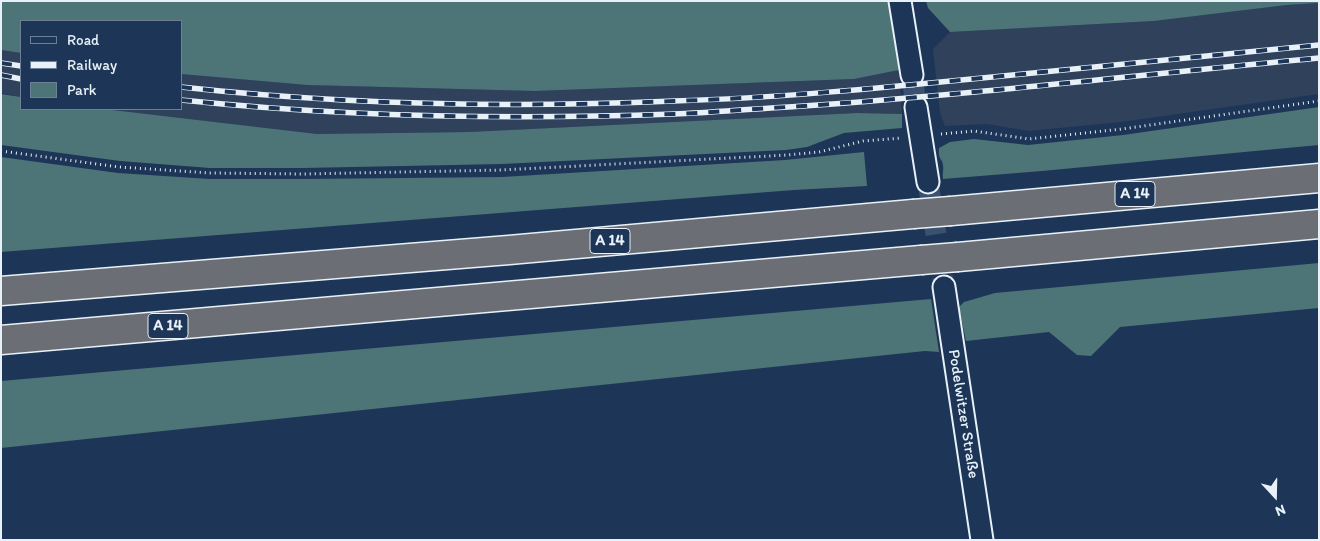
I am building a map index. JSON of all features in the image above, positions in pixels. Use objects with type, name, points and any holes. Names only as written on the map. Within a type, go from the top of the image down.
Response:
[{"type":"highway","name":"A 14","points":[[1,291],[1319,178]]},
{"type":"highway","name":"A 14","points":[[1,340],[1319,224]]},
{"type":"street","points":[[900,1],[912,75]]},
{"type":"street","points":[[916,107],[928,182]]},
{"type":"street","name":"Podelwitzer Straße","points":[[944,287],[982,540]]},
{"type":"path","points":[[1,151],[119,167],[210,174],[502,170],[787,155],[819,152],[863,141],[974,131],[1029,139],[1122,129],[1319,101]]},
{"type":"shaded area","points":[[1319,3],[1319,94],[1121,122],[1029,131],[987,124],[945,126],[940,113],[933,49],[950,32],[1154,21]]},
{"type":"shaded area","points":[[1,50],[20,53],[20,97],[1,93]]},
{"type":"shaded area","points":[[899,70],[902,114],[857,113],[469,132],[317,134],[113,110],[182,110],[182,74],[307,85],[535,91],[853,79]]},
{"type":"green space","points":[[1,1],[889,1],[899,70],[854,79],[535,91],[307,85],[182,74],[182,20],[20,20],[20,53],[1,50]]},
{"type":"green space","points":[[926,1],[1319,1],[1319,3],[1154,21],[950,32],[928,8]]},
{"type":"green space","points":[[1,94],[20,97],[20,110],[113,110],[317,134],[469,132],[857,113],[902,114],[902,128],[844,133],[807,147],[786,150],[502,164],[210,168],[120,161],[1,145]]},
{"type":"green space","points":[[1319,107],[1319,145],[943,179],[943,165],[939,155],[939,148],[950,142],[974,139],[1028,145],[1123,135]]},
{"type":"green space","points":[[864,152],[867,186],[794,190],[1,252],[1,157],[118,173],[210,179],[301,179],[502,177],[785,160]]},
{"type":"green space","points":[[1319,263],[1319,308],[1120,327],[1091,356],[1077,355],[1049,332],[966,341],[959,307],[964,302],[995,293]]},
{"type":"green space","points":[[931,299],[939,352],[925,351],[1,448],[1,381]]},
{"type":"tunnel","points":[[912,75],[916,107]]},
{"type":"tunnel","points":[[928,182],[944,287]]},
{"type":"railway","points":[[182,87],[304,98],[427,103],[550,104],[674,101],[751,98],[867,89],[1319,45]]},
{"type":"railway","points":[[182,100],[304,110],[427,116],[550,117],[674,114],[908,98],[1319,58]]},
{"type":"railway","points":[[1,63],[20,66]]},
{"type":"railway","points":[[1,75],[20,79]]}]
